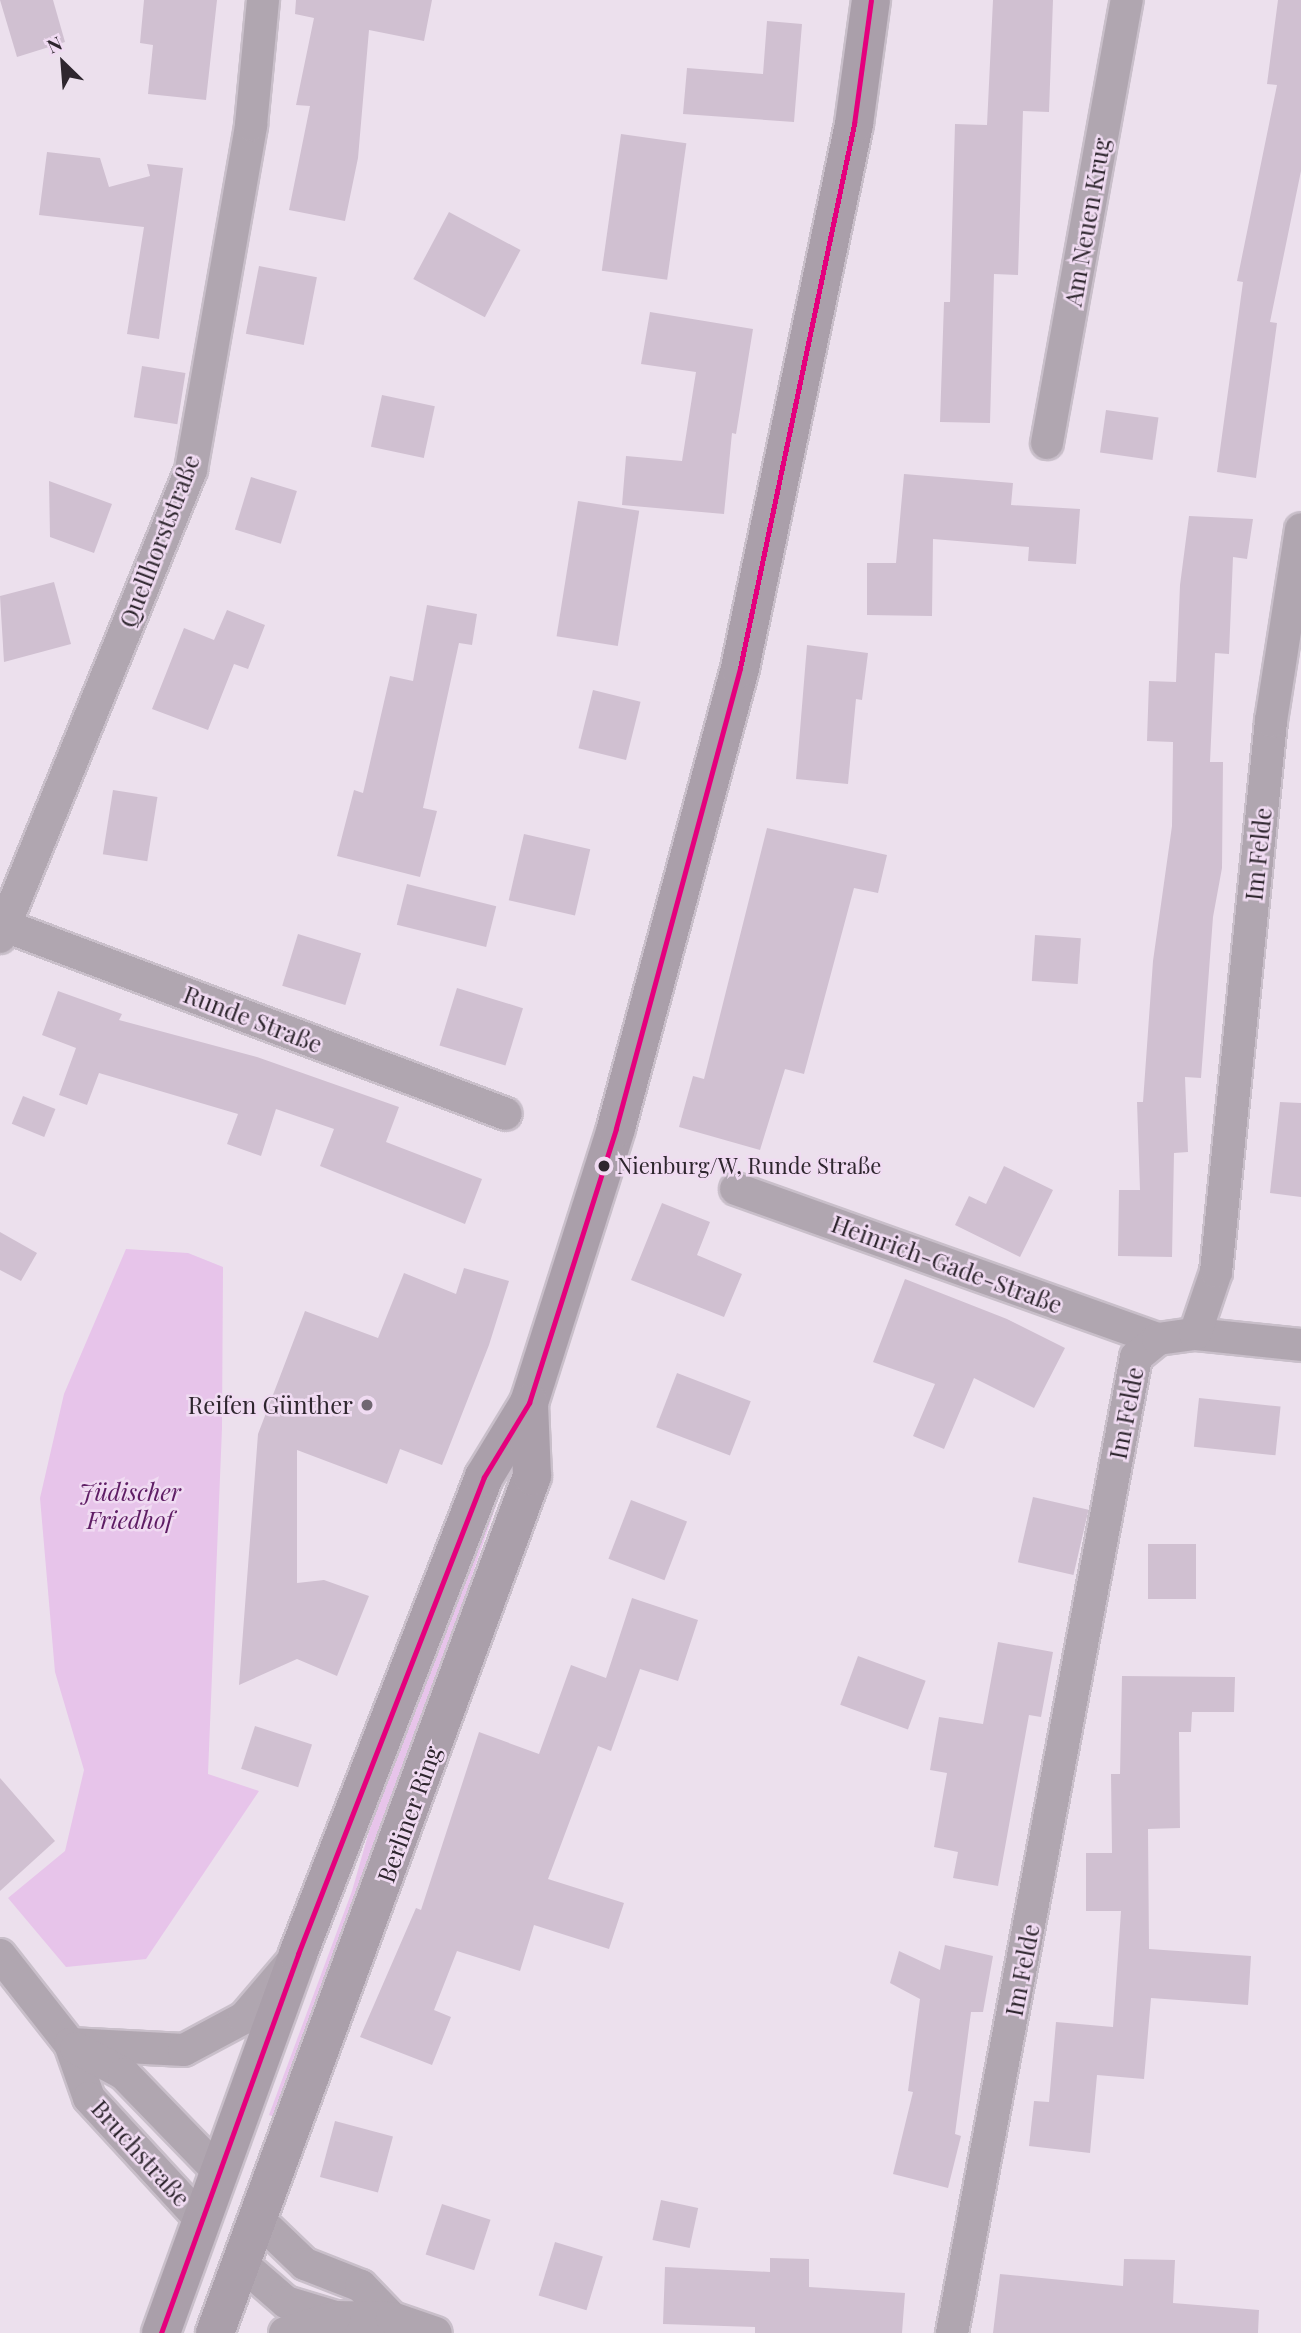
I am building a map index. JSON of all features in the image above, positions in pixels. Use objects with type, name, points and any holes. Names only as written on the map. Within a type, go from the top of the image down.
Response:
[{"type":"main road","name":"Berliner Ring","points":[[160,2333],[298,1954],[484,1477],[529,1404],[616,1128],[740,668],[854,124],[871,0]]},
{"type":"main road","name":"Berliner Ring","points":[[215,2333],[532,1476],[529,1404]]},
{"type":"main road","points":[[219,2172],[258,2219]]},
{"type":"main road","points":[[201,2220],[241,2263]]},
{"type":"street","name":"Quellhorststraße","points":[[2,929],[191,470],[251,125],[263,0]]},
{"type":"street","name":"Am Neuen Krug","points":[[1047,443],[1127,0]]},
{"type":"street","name":"Im Felde","points":[[952,2333],[1136,1357],[1158,1339],[1195,1334],[1216,1272],[1271,721],[1301,529]]},
{"type":"street","name":"Runde Straße","points":[[2,929],[506,1114]]},
{"type":"street","name":"Heinrich-Gade-Straße","points":[[736,1189],[1158,1339]]},
{"type":"street","points":[[1195,1334],[1301,1346]]},
{"type":"street","points":[[70,2044],[184,2050],[204,2042],[244,2018],[298,1954]]},
{"type":"street","name":"Bruchstraße","points":[[0,1955],[70,2044],[89,2098],[201,2220]]},
{"type":"street","name":"Bruchstraße","points":[[70,2044],[124,2074],[219,2172]]},
{"type":"street","points":[[258,2219],[305,2263],[361,2286],[393,2318]]},
{"type":"street","points":[[241,2263],[286,2302],[335,2317],[393,2318],[436,2333]]},
{"type":"street","points":[[285,2333],[335,2317]]},
{"type":"green space","name":"Jüdischer Friedhof","points":[[126,1249],[188,1253],[223,1267],[222,1428],[208,1774],[259,1791],[146,1959],[66,1967],[8,1898],[65,1851],[84,1770],[55,1672],[40,1498],[64,1394]]},
{"type":"green space","points":[[514,1453],[424,1716],[277,2118],[269,2115],[352,1891],[406,1702]]},
{"type":"building","points":[[0,0],[53,0],[65,42],[17,57]]},
{"type":"building","points":[[144,0],[217,0],[206,100],[148,94],[153,45],[140,43]]},
{"type":"building","points":[[296,0],[432,0],[424,41],[369,30],[358,158],[345,221],[289,210],[310,106],[296,105],[314,18],[295,14]]},
{"type":"building","points":[[993,0],[1053,0],[1049,112],[1023,111],[1018,275],[994,274],[990,423],[940,422],[944,302],[950,302],[955,124],[987,125]]},
{"type":"building","points":[[1278,0],[1301,0],[1301,171],[1270,322],[1277,323],[1256,478],[1217,472],[1243,282],[1237,281],[1277,85],[1267,84]]},
{"type":"building","points":[[767,21],[802,24],[794,122],[683,114],[687,68],[763,74]]},
{"type":"building","points":[[621,134],[686,143],[667,280],[602,271]]},
{"type":"building","points":[[47,152],[100,158],[109,187],[150,176],[147,164],[183,168],[159,339],[127,334],[144,227],[39,215]]},
{"type":"building","points":[[449,212],[521,250],[485,317],[413,279]]},
{"type":"building","points":[[259,266],[317,277],[304,345],[246,334]]},
{"type":"building","points":[[650,312],[753,329],[736,434],[732,433],[724,514],[622,505],[626,456],[682,461],[696,372],[641,364]]},
{"type":"building","points":[[142,366],[185,373],[177,424],[134,417]]},
{"type":"building","points":[[382,395],[435,406],[424,458],[371,447]]},
{"type":"building","points":[[1106,410],[1158,417],[1152,460],[1100,453]]},
{"type":"building","points":[[904,474],[1013,483],[1011,505],[1080,509],[1076,564],[1028,561],[1029,547],[933,539],[932,616],[867,615],[867,563],[896,563]]},
{"type":"building","points":[[251,477],[297,491],[281,544],[235,530]]},
{"type":"building","points":[[49,481],[112,504],[94,553],[50,537]]},
{"type":"building","points":[[578,501],[639,511],[618,646],[557,636]]},
{"type":"building","points":[[1189,516],[1253,519],[1247,559],[1233,557],[1229,654],[1215,653],[1210,762],[1223,762],[1222,868],[1213,917],[1201,1078],[1185,1077],[1188,1152],[1174,1153],[1172,1257],[1118,1256],[1119,1190],[1140,1190],[1137,1102],[1143,1102],[1153,961],[1172,826],[1173,742],[1147,741],[1149,681],[1176,682],[1180,585]]},
{"type":"building","points":[[54,582],[71,644],[4,662],[0,596]]},
{"type":"building","points":[[427,605],[477,614],[472,645],[459,643],[423,808],[437,811],[420,877],[337,856],[354,790],[363,793],[390,676],[413,681]]},
{"type":"building","points":[[227,610],[265,625],[248,669],[234,664],[208,730],[152,709],[184,628],[214,640]]},
{"type":"building","points":[[807,645],[868,653],[862,700],[856,699],[848,784],[796,779]]},
{"type":"building","points":[[593,690],[641,702],[626,760],[578,748]]},
{"type":"building","points":[[113,790],[157,797],[147,861],[103,854]]},
{"type":"building","points":[[767,828],[887,855],[878,893],[854,888],[804,1074],[785,1069],[760,1150],[679,1127],[693,1076],[704,1079]]},
{"type":"building","points":[[524,834],[590,849],[575,916],[509,900]]},
{"type":"building","points":[[407,884],[496,906],[486,947],[397,925]]},
{"type":"building","points":[[298,934],[361,953],[345,1005],[282,986]]},
{"type":"building","points":[[1035,935],[1081,938],[1078,984],[1032,981]]},
{"type":"building","points":[[457,988],[523,1008],[505,1066],[439,1045]]},
{"type":"building","points":[[58,991],[122,1014],[119,1020],[257,1057],[399,1107],[386,1142],[482,1179],[465,1224],[320,1166],[334,1129],[276,1109],[261,1156],[227,1144],[238,1114],[99,1073],[87,1105],[59,1095],[76,1048],[42,1035]]},
{"type":"building","points":[[23,1096],[55,1109],[44,1137],[12,1124]]},
{"type":"building","points":[[1280,1102],[1301,1103],[1301,1197],[1270,1193]]},
{"type":"building","points":[[1004,1166],[1053,1190],[1020,1257],[955,1225],[969,1196],[986,1204]]},
{"type":"building","points":[[662,1203],[710,1222],[697,1255],[742,1274],[724,1317],[631,1280]]},
{"type":"building","points":[[0,1232],[37,1253],[21,1281],[0,1270]]},
{"type":"building","points":[[464,1268],[509,1281],[489,1345],[442,1465],[400,1449],[387,1484],[297,1450],[297,1583],[324,1580],[369,1596],[337,1676],[297,1659],[239,1685],[258,1434],[305,1311],[378,1338],[404,1273],[456,1294]]},
{"type":"building","points":[[905,1279],[1007,1319],[1065,1348],[1034,1408],[974,1378],[944,1449],[913,1436],[935,1384],[873,1362]]},
{"type":"building","points":[[677,1373],[751,1401],[730,1455],[656,1427]]},
{"type":"building","points":[[1199,1398],[1281,1407],[1275,1455],[1194,1447]]},
{"type":"building","points":[[1033,1497],[1089,1510],[1073,1575],[1018,1562]]},
{"type":"building","points":[[631,1500],[687,1522],[664,1580],[608,1559]]},
{"type":"building","points":[[1148,1544],[1196,1544],[1196,1599],[1148,1599]]},
{"type":"building","points":[[632,1598],[698,1620],[678,1681],[640,1669],[611,1751],[598,1746],[548,1879],[624,1903],[609,1949],[534,1925],[520,1971],[457,1951],[434,2010],[451,2017],[432,2065],[360,2037],[416,1908],[421,1910],[479,1732],[539,1754],[571,1665],[606,1678]]},
{"type":"building","points":[[998,1642],[1053,1652],[1041,1717],[1029,1715],[998,1886],[953,1878],[958,1852],[934,1847],[947,1773],[930,1770],[939,1717],[983,1724]]},
{"type":"building","points":[[858,1656],[926,1681],[908,1729],[840,1705]]},
{"type":"building","points":[[1122,1676],[1235,1677],[1234,1712],[1192,1712],[1191,1732],[1179,1732],[1180,1828],[1148,1829],[1149,1949],[1251,1956],[1248,2005],[1151,1998],[1144,2079],[1097,2075],[1090,2153],[1029,2146],[1034,2101],[1049,2102],[1056,2022],[1113,2027],[1121,1911],[1086,1911],[1086,1853],[1112,1853],[1111,1774],[1120,1774]]},
{"type":"building","points":[[255,1726],[312,1745],[298,1787],[241,1769]]},
{"type":"building","points":[[0,1778],[55,1841],[0,1891]]},
{"type":"building","points":[[945,1945],[993,1956],[983,2012],[971,2012],[955,2134],[961,2136],[948,2188],[893,2174],[913,2092],[908,2091],[920,1999],[890,1983],[899,1951],[940,1970]]},
{"type":"building","points":[[335,2121],[393,2137],[378,2193],[320,2177]]},
{"type":"building","points":[[661,2200],[698,2208],[690,2248],[652,2240]]},
{"type":"building","points":[[442,2204],[491,2220],[474,2270],[426,2254]]},
{"type":"building","points":[[555,2242],[603,2257],[586,2310],[539,2296]]},
{"type":"building","points":[[770,2258],[809,2259],[809,2287],[905,2293],[902,2333],[755,2333],[755,2327],[663,2324],[665,2267],[770,2272]]},
{"type":"building","points":[[1124,2259],[1175,2260],[1173,2303],[1259,2310],[1258,2333],[993,2333],[1000,2274],[1123,2286]]},
{"type":"transit line","points":[[161,2333],[298,1954],[484,1477],[529,1403],[616,1128],[740,668],[854,124],[871,0]]},
{"type":"place","name":"Nienburg/W, Runde Straße","points":[[604,1166]]},
{"type":"place","name":"Reifen Günther","points":[[367,1405]]}]
